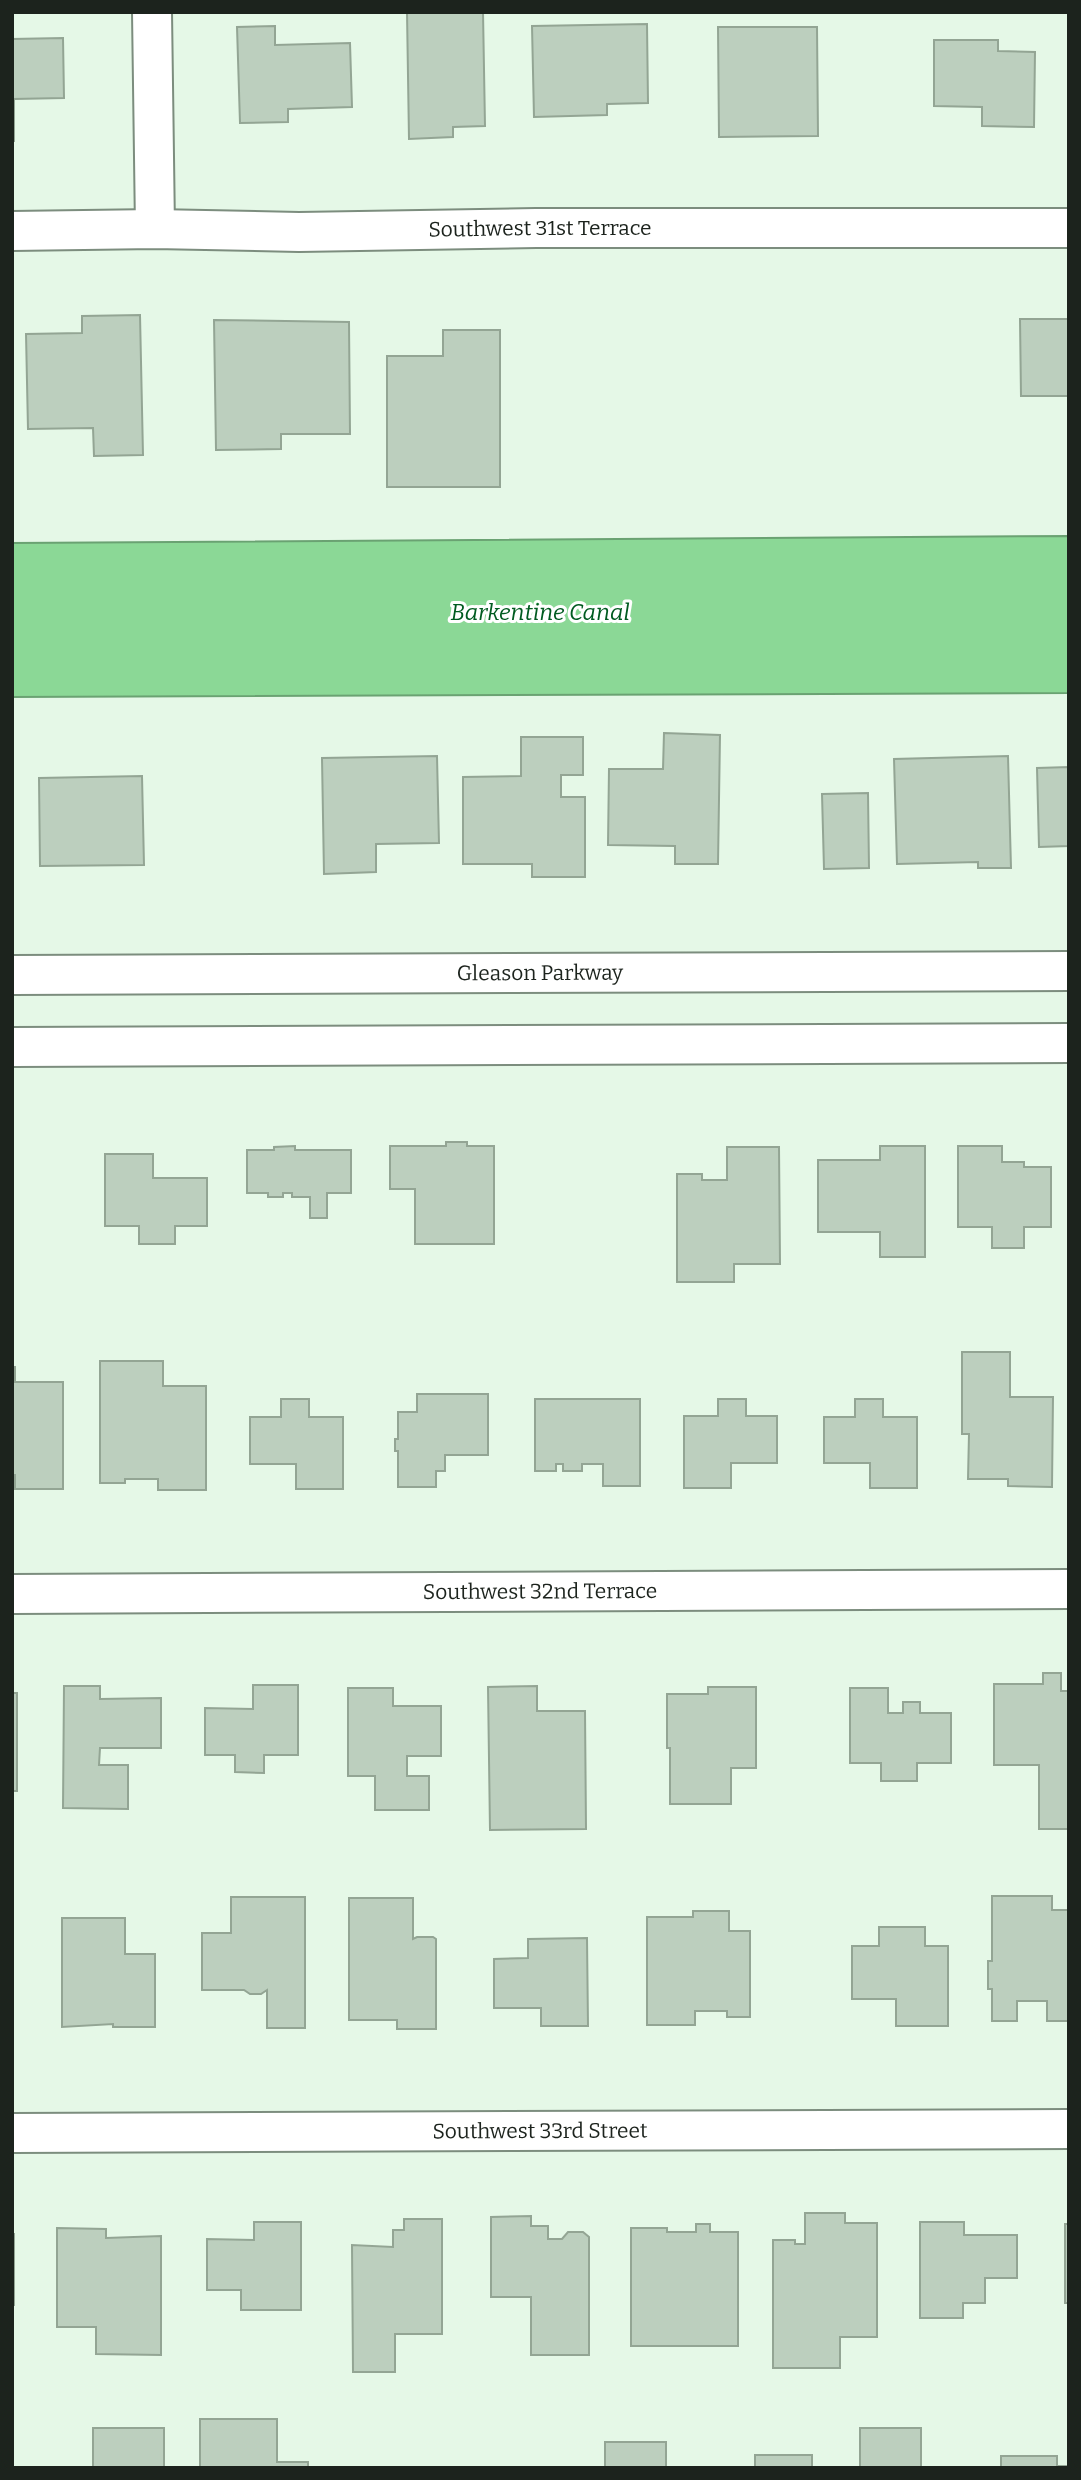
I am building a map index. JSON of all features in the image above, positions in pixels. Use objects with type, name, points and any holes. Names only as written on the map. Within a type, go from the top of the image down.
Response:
[{"type":"street","points":[[152,12],[155,229]]},
{"type":"street","name":"Southwest 31st Terrace","points":[[12,231],[1069,229]]},
{"type":"street","name":"Gleason Parkway","points":[[12,975],[1069,971]]},
{"type":"street","points":[[12,1047],[1069,1043]]},
{"type":"street","name":"Southwest 32nd Terrace","points":[[12,1594],[1069,1589]]},
{"type":"street","name":"Southwest 33rd Street","points":[[12,2133],[1069,2129]]},
{"type":"water","name":"Barkentine Canal","points":[[1069,536],[1069,693],[12,697],[12,543]]},
{"type":"building","points":[[407,12],[483,12],[485,126],[453,127],[453,137],[409,139]]},
{"type":"building","points":[[647,24],[648,103],[607,104],[607,115],[534,117],[532,26]]},
{"type":"building","points":[[275,26],[275,45],[350,43],[352,107],[288,109],[288,122],[240,123],[237,27]]},
{"type":"building","points":[[718,27],[817,27],[818,136],[719,137]]},
{"type":"building","points":[[63,38],[64,98],[14,99],[12,141],[12,39]]},
{"type":"building","points":[[934,40],[998,40],[998,51],[1035,52],[1034,127],[982,126],[982,107],[934,106]]},
{"type":"building","points":[[140,315],[143,455],[94,456],[93,428],[28,429],[26,334],[82,333],[82,316]]},
{"type":"building","points":[[1020,319],[1069,319],[1069,396],[1021,396]]},
{"type":"building","points":[[214,320],[349,322],[350,434],[281,434],[281,449],[216,450]]},
{"type":"building","points":[[443,330],[500,330],[500,487],[387,487],[387,356],[443,356]]},
{"type":"building","points":[[664,733],[720,735],[718,864],[675,864],[675,846],[608,845],[609,769],[663,769]]},
{"type":"building","points":[[521,737],[583,737],[583,775],[561,775],[561,797],[585,797],[585,877],[532,877],[532,864],[463,864],[463,777],[521,776]]},
{"type":"building","points":[[437,756],[439,843],[376,844],[376,872],[324,874],[322,758]]},
{"type":"building","points":[[1008,756],[1011,868],[978,868],[978,862],[897,864],[894,759]]},
{"type":"building","points":[[1069,767],[1069,846],[1039,847],[1037,768]]},
{"type":"building","points":[[142,776],[144,865],[40,866],[39,778]]},
{"type":"building","points":[[868,793],[869,868],[824,869],[822,794]]},
{"type":"building","points":[[446,1142],[467,1142],[467,1146],[494,1146],[494,1244],[415,1244],[415,1189],[390,1189],[390,1146],[446,1146]]},
{"type":"building","points":[[295,1146],[295,1150],[351,1150],[351,1193],[327,1193],[327,1218],[310,1218],[310,1197],[292,1197],[292,1193],[283,1193],[283,1197],[268,1197],[268,1193],[247,1193],[247,1150],[274,1150],[274,1147]]},
{"type":"building","points":[[880,1146],[925,1146],[925,1257],[880,1257],[880,1232],[818,1232],[818,1160],[880,1160]]},
{"type":"building","points":[[958,1146],[1002,1146],[1002,1162],[1024,1162],[1024,1167],[1051,1167],[1051,1227],[1024,1227],[1024,1248],[992,1248],[992,1227],[958,1227]]},
{"type":"building","points":[[727,1147],[779,1147],[780,1264],[734,1264],[734,1282],[677,1282],[677,1174],[702,1174],[702,1180],[727,1180]]},
{"type":"building","points":[[105,1154],[153,1154],[153,1178],[207,1178],[207,1226],[175,1226],[175,1244],[139,1244],[139,1226],[105,1226]]},
{"type":"building","points":[[962,1352],[1010,1352],[1010,1397],[1053,1397],[1052,1487],[1008,1486],[1008,1479],[968,1479],[969,1434],[962,1434]]},
{"type":"building","points":[[100,1361],[163,1361],[163,1386],[206,1386],[206,1490],[158,1490],[158,1479],[125,1479],[125,1483],[100,1483]]},
{"type":"building","points":[[12,1367],[15,1367],[15,1382],[63,1382],[63,1489],[15,1489],[15,1475],[12,1475]]},
{"type":"building","points":[[417,1394],[488,1394],[488,1455],[445,1455],[445,1471],[436,1471],[436,1487],[398,1487],[398,1451],[395,1451],[395,1439],[398,1439],[398,1412],[417,1412]]},
{"type":"building","points":[[281,1399],[309,1399],[309,1417],[343,1417],[343,1489],[296,1489],[296,1464],[250,1464],[250,1417],[281,1417]]},
{"type":"building","points":[[535,1399],[640,1399],[640,1486],[603,1486],[603,1464],[582,1464],[582,1471],[563,1471],[563,1464],[556,1464],[556,1471],[535,1471]]},
{"type":"building","points":[[718,1399],[746,1399],[746,1416],[777,1416],[777,1463],[731,1463],[731,1488],[684,1488],[684,1416],[718,1416]]},
{"type":"building","points":[[855,1399],[883,1399],[883,1417],[917,1417],[917,1488],[870,1488],[870,1463],[824,1463],[824,1417],[855,1417]]},
{"type":"building","points":[[1043,1673],[1061,1673],[1061,1691],[1069,1691],[1069,1829],[1039,1829],[1039,1765],[994,1765],[994,1684],[1043,1684]]},
{"type":"building","points":[[253,1685],[298,1685],[298,1755],[264,1755],[264,1773],[235,1772],[235,1755],[205,1755],[205,1708],[253,1709]]},
{"type":"building","points":[[64,1686],[100,1686],[100,1699],[161,1698],[161,1748],[100,1748],[99,1765],[128,1765],[128,1809],[63,1808]]},
{"type":"building","points":[[537,1686],[537,1711],[585,1711],[586,1829],[490,1830],[488,1687]]},
{"type":"building","points":[[708,1687],[756,1687],[756,1768],[731,1768],[731,1804],[670,1804],[667,1694],[708,1694]]},
{"type":"building","points":[[348,1688],[393,1688],[393,1706],[441,1706],[441,1756],[407,1756],[407,1776],[429,1776],[429,1810],[375,1810],[375,1776],[348,1776]]},
{"type":"building","points":[[850,1688],[888,1688],[888,1713],[903,1713],[903,1702],[920,1702],[920,1713],[951,1713],[951,1763],[917,1763],[917,1781],[881,1781],[881,1763],[850,1763]]},
{"type":"building","points":[[12,1693],[17,1693],[17,1791],[12,1791]]},
{"type":"building","points":[[992,1896],[1052,1896],[1052,1910],[1069,1910],[1069,2021],[1047,2021],[1047,2001],[1017,2001],[1017,2021],[992,2021],[992,1989],[988,1989],[988,1961],[992,1961]]},
{"type":"building","points":[[231,1897],[305,1897],[305,2028],[267,2028],[267,1990],[261,1994],[250,1994],[244,1990],[202,1990],[202,1933],[231,1933]]},
{"type":"building","points":[[349,1898],[413,1898],[413,1939],[436,1939],[436,2029],[397,2029],[397,2020],[349,2020]]},
{"type":"building","points":[[693,1911],[729,1911],[729,1931],[750,1931],[750,2017],[727,2017],[727,2011],[695,2011],[695,2025],[647,2025],[647,1917],[693,1917]]},
{"type":"building","points":[[62,1918],[125,1918],[125,1954],[155,1954],[155,2027],[113,2027],[113,2024],[62,2027]]},
{"type":"building","points":[[879,1927],[925,1927],[925,1946],[948,1946],[948,2026],[896,2026],[896,1999],[852,1999],[852,1946],[879,1946]]},
{"type":"building","points":[[587,1938],[588,2026],[541,2026],[541,2008],[494,2008],[494,1959],[528,1958],[528,1939]]},
{"type":"building","points":[[805,2213],[845,2213],[845,2223],[877,2223],[877,2337],[840,2337],[840,2368],[773,2368],[773,2240],[795,2240],[795,2244],[805,2244]]},
{"type":"building","points":[[531,2216],[531,2226],[548,2226],[548,2239],[562,2239],[568,2232],[583,2232],[589,2237],[589,2355],[531,2355],[531,2297],[491,2297],[491,2217]]},
{"type":"building","points":[[404,2219],[442,2219],[442,2334],[395,2334],[395,2372],[353,2372],[352,2245],[393,2247],[393,2230],[404,2230]]},
{"type":"building","points":[[254,2222],[301,2222],[301,2310],[241,2310],[241,2290],[207,2290],[207,2239],[254,2240]]},
{"type":"building","points":[[920,2222],[964,2222],[964,2235],[1017,2235],[1017,2278],[985,2278],[985,2303],[963,2303],[963,2318],[920,2318]]},
{"type":"building","points":[[696,2224],[710,2224],[710,2232],[738,2232],[738,2346],[631,2346],[631,2228],[667,2228],[667,2232],[696,2232]]},
{"type":"building","points":[[1065,2224],[1069,2224],[1069,2303],[1065,2303]]},
{"type":"building","points":[[57,2228],[106,2229],[106,2238],[161,2236],[161,2355],[96,2354],[96,2327],[57,2327]]},
{"type":"building","points":[[14,2234],[14,2305],[12,2305]]},
{"type":"building","points":[[200,2419],[277,2419],[277,2462],[308,2462],[308,2468],[200,2468]]},
{"type":"building","points":[[93,2428],[164,2428],[164,2468],[93,2468]]},
{"type":"building","points":[[860,2428],[921,2428],[921,2468],[860,2468]]},
{"type":"building","points":[[605,2442],[666,2442],[666,2468],[605,2468]]},
{"type":"building","points":[[755,2455],[812,2455],[812,2468],[755,2468]]},
{"type":"building","points":[[1001,2456],[1057,2456],[1057,2466],[1069,2468],[1001,2468]]}]
